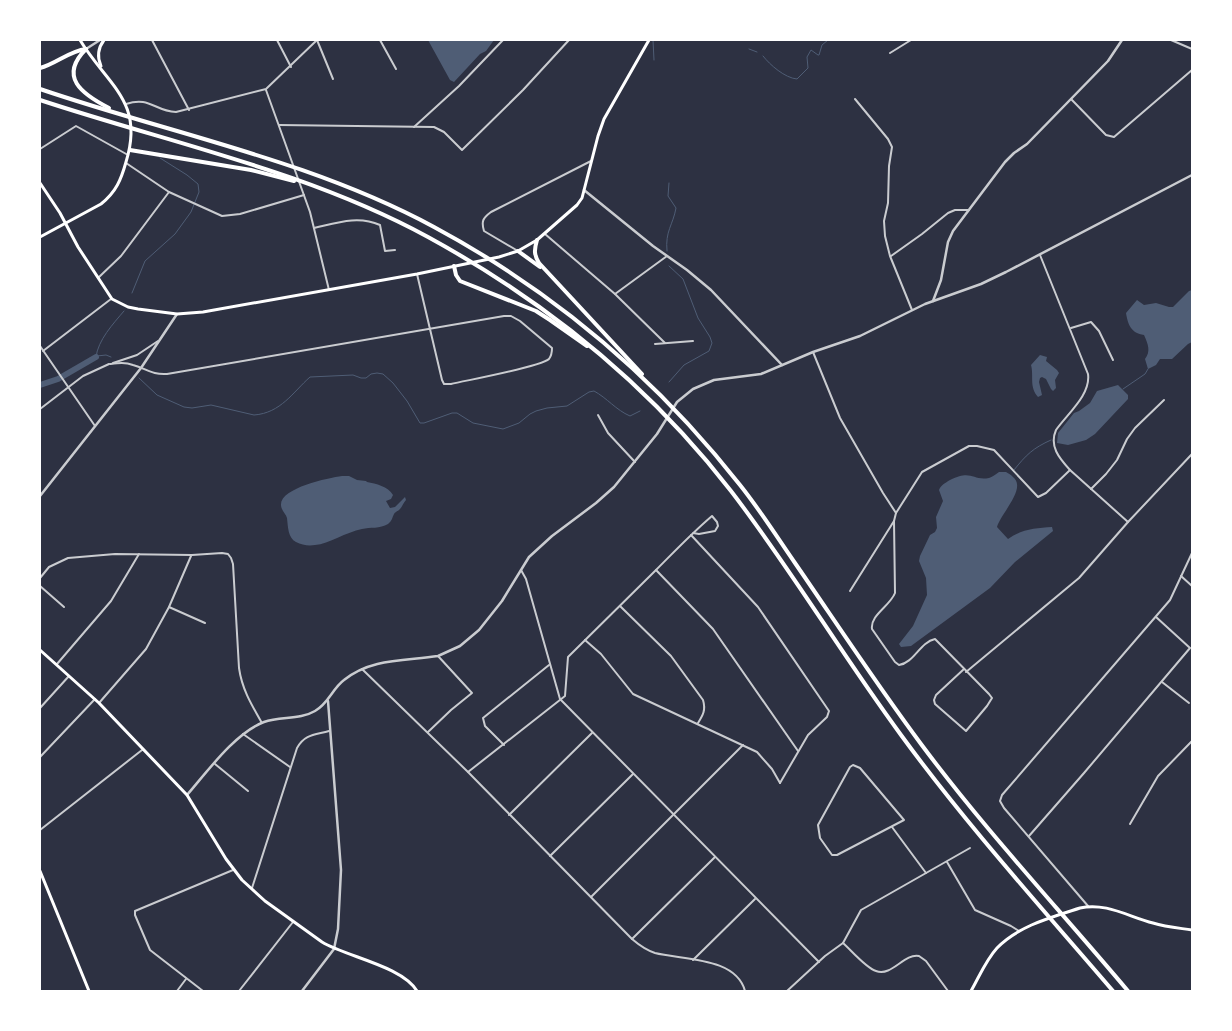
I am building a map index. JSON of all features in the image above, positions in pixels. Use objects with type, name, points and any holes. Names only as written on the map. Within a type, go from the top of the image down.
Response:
[{"type":"highway","points":[[40,68],[53,64],[73,52],[86,49]]},
{"type":"highway","points":[[86,49],[73,66],[76,82],[89,97],[118,113]]},
{"type":"highway","points":[[40,89],[265,157],[325,178],[406,213],[505,269],[585,327],[664,398],[716,455],[753,502],[887,697],[928,753],[970,806],[1128,991]]},
{"type":"highway","points":[[40,100],[281,174],[322,188],[393,218],[490,273],[548,312],[615,367],[676,426],[719,477],[743,508],[913,751],[966,819],[1113,991]]},
{"type":"highway","points":[[130,150],[251,170],[322,188]]},
{"type":"highway","points":[[537,240],[534,255],[549,276]]},
{"type":"highway","points":[[518,251],[549,276],[630,360],[655,390]]},
{"type":"highway","points":[[454,266],[460,281],[544,315],[615,367]]},
{"type":"main road","points":[[40,238],[110,197],[119,185],[130,150],[131,130],[126,104],[114,84],[80,40]]},
{"type":"main road","points":[[102,40],[98,56],[104,71]]},
{"type":"main road","points":[[40,183],[112,299],[133,308],[177,314],[203,312],[417,274],[499,257],[518,251],[537,240],[577,205],[584,190],[604,119],[649,40]]},
{"type":"main road","points":[[40,650],[95,699],[187,795],[233,870],[252,890],[293,922],[334,949],[397,974],[408,980],[417,991]]},
{"type":"main road","points":[[40,871],[89,991]]},
{"type":"main road","points":[[970,991],[996,949],[1019,932],[1073,910],[1088,906],[1103,907],[1155,924],[1192,930]]},
{"type":"street","points":[[86,49],[102,40]]},
{"type":"street","points":[[152,40],[189,110]]},
{"type":"street","points":[[277,40],[291,67]]},
{"type":"street","points":[[126,104],[141,101],[168,112],[176,112],[266,90],[317,40],[333,79]]},
{"type":"street","points":[[380,40],[396,69]]},
{"type":"street","points":[[414,126],[459,86],[503,40]]},
{"type":"street","points":[[279,125],[434,127],[440,129],[462,150],[569,40]]},
{"type":"street","points":[[890,54],[911,40]]},
{"type":"street","points":[[933,301],[940,280],[948,242],[969,210],[1005,162],[1027,144],[1108,60],[1122,40]]},
{"type":"street","points":[[1171,40],[1192,49]]},
{"type":"street","points":[[1070,99],[1106,135],[1114,137],[1192,70]]},
{"type":"street","points":[[266,90],[304,194],[329,290]]},
{"type":"street","points":[[855,100],[888,139],[892,147],[888,203],[884,220],[890,256],[912,310]]},
{"type":"street","points":[[40,149],[76,126],[128,156]]},
{"type":"street","points":[[518,251],[484,231],[482,224],[484,217],[591,161]]},
{"type":"street","points":[[126,163],[169,192],[197,203],[222,216],[231,216],[304,194]]},
{"type":"street","points":[[187,795],[243,734],[262,723],[274,719],[304,715],[316,710],[328,701],[341,683],[362,668],[375,664],[438,656],[460,646],[479,630],[502,601],[521,570],[537,549],[608,494],[657,434],[677,402],[693,389],[714,380],[758,375],[813,352],[860,336],[912,310],[987,281],[1192,175]]},
{"type":"street","points":[[584,190],[666,256],[687,270],[725,303],[782,365]]},
{"type":"street","points":[[98,278],[122,256],[169,192]]},
{"type":"street","points":[[890,256],[948,213],[955,210],[969,210]]},
{"type":"street","points":[[314,228],[345,221],[368,220],[380,225],[385,251],[395,250]]},
{"type":"street","points":[[545,234],[615,294],[665,342]]},
{"type":"street","points":[[1040,254],[1088,374],[1089,381],[1084,394],[1060,424],[1054,435],[1053,446],[1057,455],[1070,470],[1128,522]]},
{"type":"street","points":[[615,294],[666,256]]},
{"type":"street","points":[[110,364],[124,363],[158,375],[167,374],[430,329],[493,317],[511,316],[546,342],[552,348],[552,354],[548,359],[534,366],[444,384],[430,329],[417,274]]},
{"type":"street","points":[[43,351],[112,299]]},
{"type":"street","points":[[40,496],[141,368],[177,314]]},
{"type":"street","points":[[1070,328],[1091,322],[1099,331],[1113,360]]},
{"type":"street","points":[[40,409],[83,376],[137,355],[159,340]]},
{"type":"street","points":[[655,344],[693,342]]},
{"type":"street","points":[[40,346],[95,426]]},
{"type":"street","points":[[813,352],[840,418],[896,513]]},
{"type":"street","points":[[1091,489],[1118,460],[1135,428],[1164,400]]},
{"type":"street","points":[[598,415],[608,433],[635,462]]},
{"type":"street","points":[[1070,470],[1046,493],[1038,497],[994,450],[969,446],[922,472],[896,513],[894,521],[895,593],[893,598],[873,621],[872,629],[899,665],[907,662],[929,641],[936,639],[965,670],[992,698],[966,730],[935,704],[936,695],[965,670],[1079,578],[1128,522],[1192,454]]},
{"type":"street","points":[[468,772],[565,696],[568,658],[692,534],[712,516],[717,522],[718,526],[715,530],[692,534]]},
{"type":"street","points":[[850,591],[894,521]]},
{"type":"street","points":[[585,640],[601,654],[633,694],[744,744],[757,752],[765,760],[780,783],[808,735],[826,717],[829,710],[758,607],[692,534]]},
{"type":"street","points":[[1088,906],[1004,808],[1000,800],[1004,792],[1170,600],[1192,553]]},
{"type":"street","points":[[40,578],[49,567],[68,558],[115,554],[228,554],[233,564],[241,682],[244,692],[262,723]]},
{"type":"street","points":[[57,664],[110,601],[139,554]]},
{"type":"street","points":[[99,703],[146,649],[169,607],[192,555]]},
{"type":"street","points":[[521,570],[526,579],[560,699],[819,962]]},
{"type":"street","points":[[656,570],[713,629],[798,751]]},
{"type":"street","points":[[1181,576],[1192,586]]},
{"type":"street","points":[[40,586],[64,607]]},
{"type":"street","points":[[620,606],[671,656],[703,700],[704,713],[698,723]]},
{"type":"street","points":[[169,607],[205,623]]},
{"type":"street","points":[[1029,836],[1190,648],[1156,617]]},
{"type":"street","points":[[428,732],[472,693],[438,656]]},
{"type":"street","points":[[504,745],[485,726],[483,718],[550,664]]},
{"type":"street","points":[[362,668],[468,772],[632,939],[642,947],[654,952],[723,966],[742,981],[745,991]]},
{"type":"street","points":[[40,708],[69,676]]},
{"type":"street","points":[[1162,682],[1189,703]]},
{"type":"street","points":[[40,756],[95,699]]},
{"type":"street","points":[[302,991],[334,949],[338,929],[341,870],[328,701]]},
{"type":"street","points":[[252,890],[297,748],[301,740],[330,731]]},
{"type":"street","points":[[509,815],[592,732]]},
{"type":"street","points":[[243,734],[290,768]]},
{"type":"street","points":[[1130,824],[1158,776],[1192,741]]},
{"type":"street","points":[[591,898],[744,744]]},
{"type":"street","points":[[40,830],[144,749]]},
{"type":"street","points":[[215,764],[248,791]]},
{"type":"street","points":[[853,765],[860,768],[901,815],[904,820],[892,827],[837,855],[832,855],[829,852],[820,838],[818,829],[821,819],[850,767],[853,765]]},
{"type":"street","points":[[550,856],[633,774]]},
{"type":"street","points":[[892,827],[926,873]]},
{"type":"street","points":[[788,991],[825,956],[843,943],[860,910],[970,848]]},
{"type":"street","points":[[632,939],[715,857]]},
{"type":"street","points":[[946,862],[975,910],[1011,926],[1019,932]]},
{"type":"street","points":[[202,991],[150,950],[135,911],[233,870]]},
{"type":"street","points":[[693,960],[756,898]]},
{"type":"street","points":[[239,991],[293,922]]},
{"type":"street","points":[[843,943],[878,972],[888,970],[913,955],[920,956],[926,961],[948,991]]},
{"type":"street","points":[[177,991],[186,978]]},
{"type":"water","points":[[428,40],[494,40],[486,51],[480,54],[454,82],[450,80]]},
{"type":"water","points":[[1192,290],[1192,342],[1172,359],[1160,359],[1156,365],[1148,369],[1145,359],[1148,350],[1147,341],[1144,335],[1131,328],[1126,313],[1137,300],[1144,305],[1156,303],[1173,307]]},
{"type":"water","points":[[1040,355],[1047,357],[1046,361],[1059,373],[1055,380],[1056,388],[1053,391],[1046,379],[1040,378],[1042,395],[1038,397],[1033,385],[1031,365]]},
{"type":"water","points":[[1118,385],[1128,395],[1128,399],[1095,434],[1086,440],[1068,445],[1057,443],[1058,433],[1074,413],[1090,403],[1097,391]]},
{"type":"water","points":[[999,472],[1006,472],[1013,477],[1017,482],[1017,489],[997,527],[1008,539],[1024,531],[1035,529],[1052,527],[1053,531],[1015,562],[990,588],[911,646],[901,647],[899,644],[913,626],[927,595],[926,578],[919,561],[930,535],[937,528],[936,517],[943,501],[940,488],[950,480],[963,475],[989,478]]},
{"type":"water","points":[[349,476],[388,489],[393,495],[391,499],[386,501],[390,508],[395,507],[405,497],[406,500],[385,526],[365,528],[320,544],[305,545],[293,540],[289,532],[286,516],[281,507],[283,499],[296,489],[306,485]]},
{"type":"waterway","points":[[653,40],[654,60]]},
{"type":"waterway","points":[[763,56],[778,70],[797,79],[808,68],[807,57],[811,50],[819,55],[822,45],[828,40]]},
{"type":"waterway","points":[[749,49],[757,52]]},
{"type":"waterway","points":[[132,293],[145,261],[175,234],[191,212],[199,192],[198,184],[160,158]]},
{"type":"waterway","points":[[667,251],[668,233],[676,208],[668,196],[669,183]]},
{"type":"waterway","points":[[669,266],[683,279],[698,318],[712,343],[709,351],[684,365],[669,382]]},
{"type":"waterway","points":[[96,357],[103,338],[124,311]]},
{"type":"waterway","points":[[97,356],[106,355],[111,357]]},
{"type":"waterway","points":[[40,385],[58,379],[96,357]]},
{"type":"waterway","points":[[1123,389],[1145,374],[1148,369]]},
{"type":"waterway","points":[[139,378],[157,395],[184,407],[192,408],[211,405],[254,415],[279,406],[310,377],[353,375],[366,378],[371,374],[377,373],[383,374],[393,383],[407,401],[420,423],[457,413],[473,423],[503,429],[519,423],[536,411],[567,406],[589,392],[594,391],[620,411],[630,416],[640,411]]},
{"type":"waterway","points":[[1014,470],[1030,452],[1051,440]]}]
